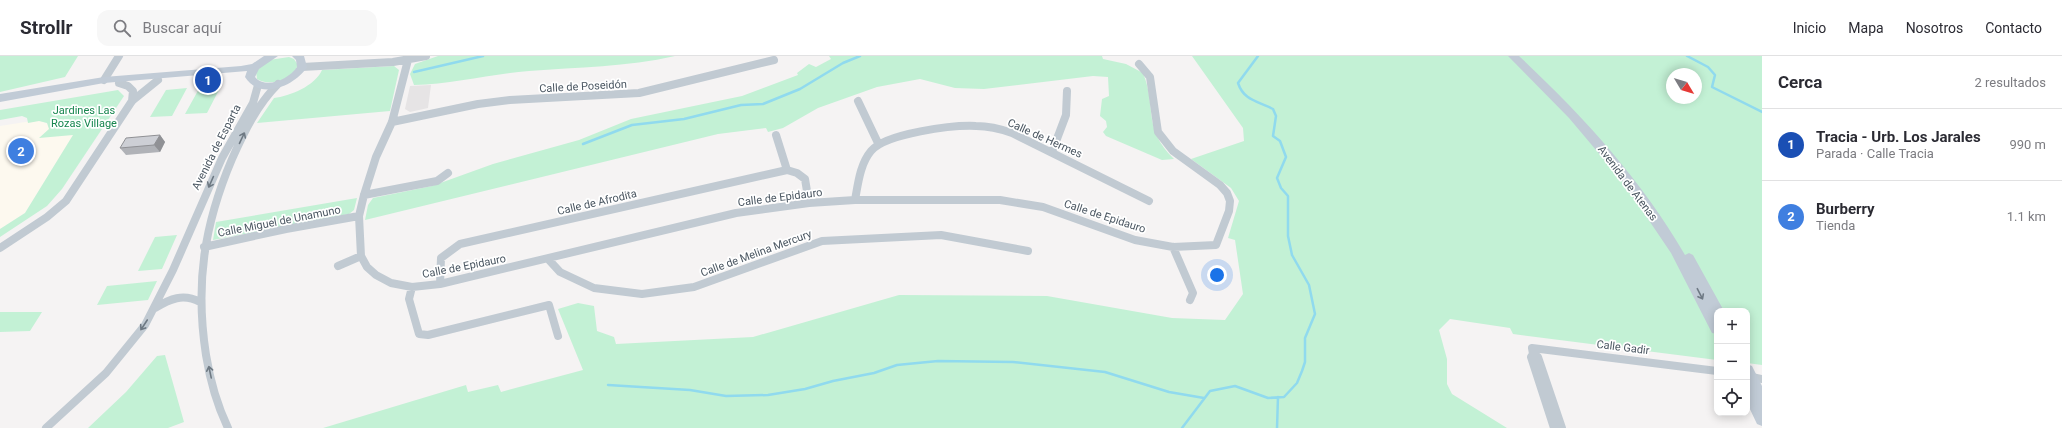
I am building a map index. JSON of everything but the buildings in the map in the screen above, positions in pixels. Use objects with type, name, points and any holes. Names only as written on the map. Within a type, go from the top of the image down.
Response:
[{"type":"main road","points":[[0,98],[104,80],[241,69],[256,66],[273,56]]},
{"type":"main road","points":[[250,77],[252,82],[258,85],[278,84],[294,77],[302,67],[302,59],[297,56]]},
{"type":"main road","name":"Avenida de Atenas","points":[[1513,56],[1580,121],[1628,180],[1660,225],[1689,274],[1714,323]]},
{"type":"main road","name":"Avenida de Atenas","points":[[1520,56],[1588,120],[1636,178],[1700,274],[1717,308]]},
{"type":"main road","points":[[250,77],[256,66]]},
{"type":"main road","points":[[0,104],[119,83],[238,74],[250,77]]},
{"type":"main road","points":[[1751,378],[1762,400]]},
{"type":"main road","points":[[1751,378],[1762,420]]},
{"type":"street","points":[[104,80],[119,56]]},
{"type":"street","points":[[302,67],[426,56]]},
{"type":"street","points":[[338,266],[361,256],[359,216],[376,156],[392,122],[408,58]]},
{"type":"street","name":"Calle de Poseidón","points":[[392,122],[478,104],[510,100],[617,96],[639,93],[774,60]]},
{"type":"street","name":"Calle de Epidauro","points":[[361,256],[367,267],[376,275],[390,283],[412,287],[440,284],[549,260],[736,213],[809,203],[855,200],[1000,200],[1043,207],[1135,240],[1173,247],[1216,245],[1229,211],[1230,201],[1227,193],[1220,185],[1173,151],[1158,132],[1150,77],[1139,64]]},
{"type":"street","points":[[0,248],[47,217],[66,202],[132,101],[158,80]]},
{"type":"street","points":[[119,83],[128,86],[133,92],[132,101]]},
{"type":"street","name":"Avenida de Esparta","points":[[228,428],[219,410],[203,337],[200,302],[200,272],[210,218],[225,175],[245,131],[269,93],[278,84]]},
{"type":"street","name":"Avenida de Esparta","points":[[46,428],[109,370],[135,338],[155,308],[236,130],[258,93],[258,85]]},
{"type":"street","points":[[1052,152],[1066,115],[1068,91]]},
{"type":"street","points":[[855,200],[862,166],[868,153],[878,143],[858,101]]},
{"type":"street","name":"Calle de Hermes","points":[[878,143],[897,137],[950,126],[967,125],[996,128],[1021,137],[1149,201]]},
{"type":"street","points":[[776,134],[787,170],[797,173],[805,179],[809,203]]},
{"type":"street","name":"Calle de Afrodita","points":[[440,284],[442,258],[460,244],[787,170]]},
{"type":"street","points":[[364,195],[437,181],[448,173]]},
{"type":"street","name":"Calle Miguel de Unamuno","points":[[204,248],[286,229],[359,216]]},
{"type":"street","points":[[194,220],[200,217],[210,218]]},
{"type":"street","name":"Calle de Melina Mercury","points":[[549,260],[560,272],[578,282],[594,288],[642,294],[694,287],[822,241],[941,235],[1028,251]]},
{"type":"street","points":[[1173,247],[1193,293],[1190,300]]},
{"type":"street","points":[[412,287],[409,299],[419,334],[428,335],[549,305],[558,336]]},
{"type":"street","name":"Avenida de Esparta","points":[[155,308],[170,299],[183,296],[192,297],[200,302]]},
{"type":"street","name":"Calle Gadir","points":[[1533,354],[1532,348],[1714,371]]},
{"type":"street","points":[[1554,428],[1531,357],[1533,354],[1538,358],[1562,428]]},
{"type":"shaded area","points":[[431,85],[428,108],[410,112],[405,109],[410,86]]},
{"type":"shaded area","points":[[38,120],[74,134],[25,213],[0,229],[0,126]]},
{"type":"green space","points":[[0,56],[78,56],[65,77],[0,92]]},
{"type":"green space","points":[[438,56],[675,56],[621,65],[514,72],[443,83],[414,85],[410,74],[415,64]]},
{"type":"green space","points":[[829,56],[1102,56],[1103,59],[1126,64],[1143,73],[1147,85],[1154,127],[1164,148],[1174,159],[1162,160],[1106,136],[1103,132],[1107,127],[1106,121],[1100,116],[1102,99],[1109,96],[1108,77],[1093,76],[984,89],[955,88],[920,79],[877,87],[818,108],[783,128],[768,132],[766,128],[718,134],[365,220],[368,205],[373,198],[432,186],[493,164],[579,140],[631,119],[742,96],[798,75],[797,73],[809,64],[816,67],[831,59]]},
{"type":"green space","points":[[1192,56],[1762,56],[1762,365],[1750,363],[1750,308],[1714,308],[1714,360],[1513,334],[1510,328],[1450,319],[1439,330],[1447,359],[1447,384],[1452,394],[1507,428],[323,428],[466,385],[468,392],[498,385],[501,392],[583,370],[558,309],[578,303],[594,306],[597,331],[614,337],[616,344],[753,337],[899,295],[1047,296],[1172,318],[1225,320],[1243,294],[1235,240],[1228,238],[1239,201],[1231,188],[1191,159],[1244,141],[1243,128]]},
{"type":"green space","points":[[289,57],[294,59],[298,65],[291,75],[280,81],[274,82],[257,79],[256,71],[269,60]]},
{"type":"green space","points":[[394,66],[399,70],[390,111],[257,123],[274,98],[287,95],[308,85],[319,76],[322,70]]},
{"type":"green space","points":[[221,86],[207,113],[185,114],[200,87]]},
{"type":"green space","points":[[187,88],[172,116],[150,117],[166,90]]},
{"type":"green space","name":"Jardines Las Rozas Village","points":[[118,90],[124,96],[62,189],[47,206],[0,237],[0,229],[25,213],[73,135],[39,138],[49,129],[47,123],[39,121],[28,123],[27,118],[22,116],[0,120],[0,110]]},
{"type":"green space","points":[[357,198],[354,210],[349,214],[213,240],[216,222]]},
{"type":"green space","points":[[177,235],[162,269],[138,271],[155,237]]},
{"type":"green space","points":[[157,281],[148,300],[97,305],[107,286]]},
{"type":"green space","points":[[0,312],[42,312],[30,331],[0,332]]},
{"type":"green space","points":[[165,355],[184,422],[168,428],[88,428],[126,392],[157,356]]},
{"type":"waterway","points":[[414,72],[483,56]]},
{"type":"waterway","points":[[583,144],[632,125],[684,119],[741,105],[763,104],[800,89],[843,63],[860,56]]},
{"type":"waterway","points":[[1258,56],[1238,83],[1244,94],[1252,100],[1273,109],[1276,116],[1273,136],[1280,141],[1286,157],[1277,178],[1281,188],[1288,196],[1288,236],[1292,255],[1309,285],[1315,314],[1305,338],[1305,362],[1297,383],[1284,397],[1278,397]]},
{"type":"waterway","points":[[1687,56],[1708,67],[1715,75],[1712,87],[1762,112]]},
{"type":"waterway","points":[[608,385],[690,390],[726,396],[768,395],[805,389],[833,381],[874,373],[897,365],[938,361],[1013,362],[1105,372],[1169,392],[1204,398]]},
{"type":"waterway","points":[[1182,428],[1210,391],[1235,386],[1268,398],[1278,397]]},
{"type":"waterway","points":[[1277,428],[1278,397]]},
{"type":"place","name":"Tracia - Urb. Los Jarales","points":[[208,80]]},
{"type":"place","name":"Burberry","points":[[21,151]]}]
